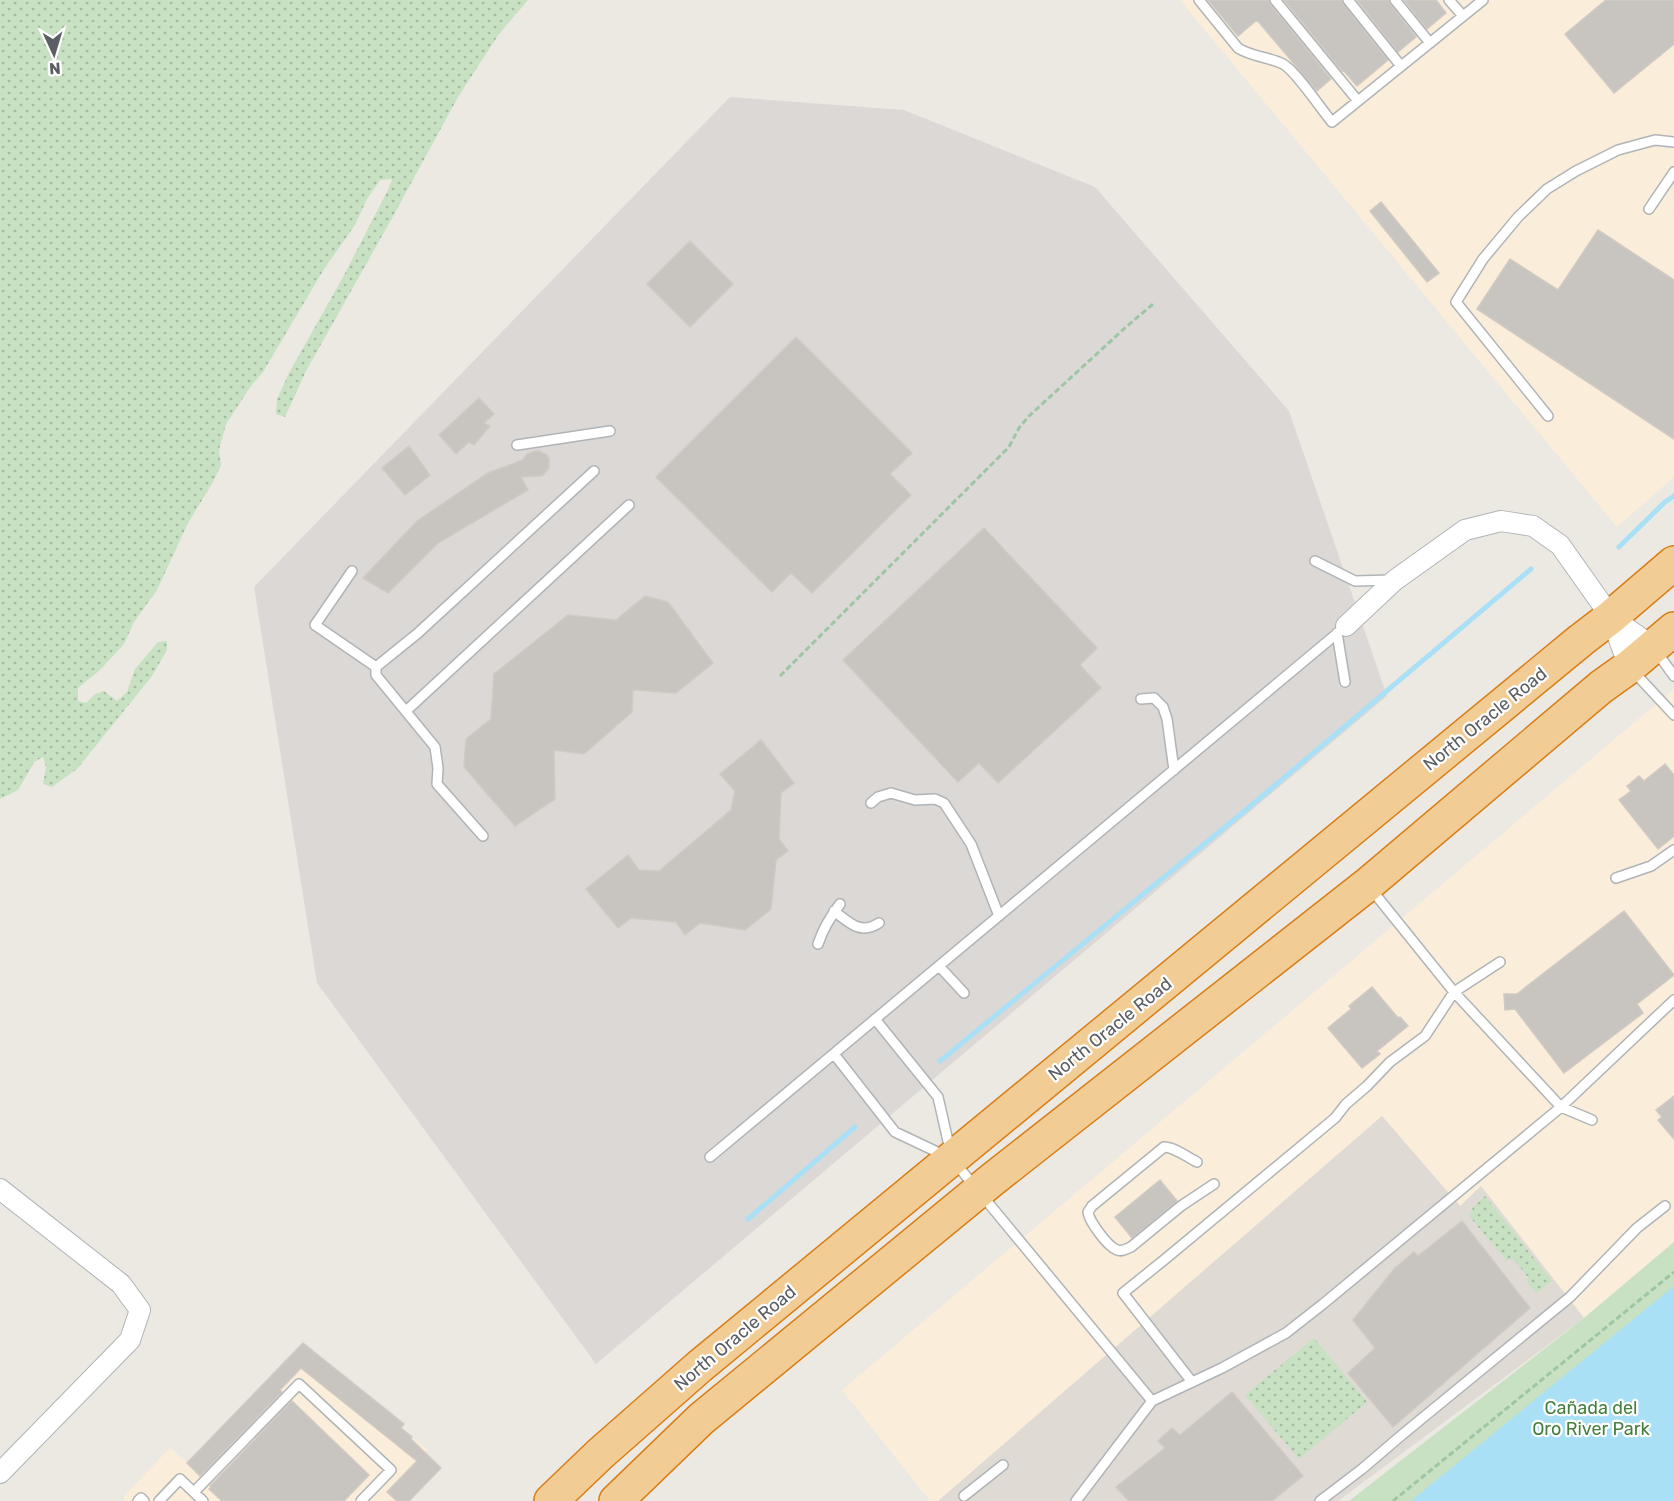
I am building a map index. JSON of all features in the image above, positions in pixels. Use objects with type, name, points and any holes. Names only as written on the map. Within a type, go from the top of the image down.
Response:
[{"type":"highway","name":"North Oracle Road","points":[[551,1501],[600,1454],[700,1366],[1674,563]]},
{"type":"highway","points":[[624,1498],[701,1419],[979,1191],[1367,885],[1601,687],[1652,648]]},
{"type":"street","points":[[1341,630],[1395,580],[1465,530],[1501,521],[1533,526],[1560,545],[1611,617],[1652,648]]},
{"type":"street","points":[[1611,617],[1652,648]]},
{"type":"street","points":[[0,1190],[120,1284],[140,1310],[130,1340],[0,1473]]},
{"type":"lane","points":[[1198,0],[1238,48],[1282,64],[1291,70],[1332,122],[1483,0]]},
{"type":"lane","points":[[1275,0],[1358,101]]},
{"type":"lane","points":[[1348,0],[1401,66]]},
{"type":"lane","points":[[1395,0],[1430,42]]},
{"type":"lane","points":[[1449,0],[1463,16]]},
{"type":"lane","points":[[1548,416],[1456,302],[1483,258],[1546,189],[1618,150],[1655,141],[1674,142]]},
{"type":"lane","points":[[1648,209],[1674,172]]},
{"type":"lane","points":[[518,445],[610,431]]},
{"type":"lane","points":[[376,667],[418,633],[594,471]]},
{"type":"lane","points":[[406,711],[629,505]]},
{"type":"lane","points":[[1315,561],[1355,581],[1395,580]]},
{"type":"lane","points":[[352,571],[315,625],[376,667]]},
{"type":"lane","points":[[1341,630],[1345,682]]},
{"type":"lane","points":[[710,1157],[1341,630]]},
{"type":"lane","points":[[1652,648],[1674,676]]},
{"type":"lane","points":[[1652,648],[1674,716]]},
{"type":"lane","points":[[376,667],[376,675],[435,747],[438,768],[437,784],[483,836]]},
{"type":"lane","points":[[1141,699],[1154,698],[1163,707],[1167,719],[1174,770]]},
{"type":"lane","points":[[871,803],[878,797],[891,793],[915,800],[934,799],[944,803],[971,844],[999,916]]},
{"type":"lane","points":[[1616,878],[1651,866],[1674,850]]},
{"type":"lane","points":[[1367,885],[1454,992],[1562,1107],[1592,1120]]},
{"type":"lane","points":[[818,944],[823,930],[837,908],[852,924],[862,929],[879,923]]},
{"type":"lane","points":[[1192,1382],[1122,1293],[1335,1118],[1346,1104],[1390,1062],[1425,1036],[1454,992],[1500,962]]},
{"type":"lane","points":[[939,966],[964,993]]},
{"type":"lane","points":[[1076,1501],[1152,1401],[1222,1368],[1286,1333],[1562,1107],[1674,1000]]},
{"type":"lane","points":[[875,1019],[938,1097],[952,1159]]},
{"type":"lane","points":[[834,1053],[895,1132],[952,1159],[1152,1401]]},
{"type":"lane","points":[[1197,1162],[1183,1156],[1172,1147],[1164,1147],[1092,1206],[1088,1212],[1089,1219],[1110,1245],[1116,1250],[1123,1251],[1181,1206],[1214,1184]]},
{"type":"lane","points":[[1320,1501],[1570,1297],[1637,1228],[1665,1206]]},
{"type":"lane","points":[[194,1492],[299,1384],[391,1470],[361,1501]]},
{"type":"lane","points":[[964,1496],[1003,1465]]},
{"type":"lane","points":[[159,1501],[180,1479],[203,1501]]},
{"type":"lane","points":[[138,1501],[141,1498],[144,1501]]},
{"type":"path","points":[[780,676],[1008,447],[1028,417],[1153,304]]},
{"type":"path","points":[[1393,1501],[1674,1272]]},
{"type":"shaded area","points":[[1180,0],[1674,0],[1674,477],[1617,527]]},
{"type":"shaded area","points":[[730,97],[904,110],[1095,187],[1289,411],[1387,696],[596,1364],[317,983],[254,587]]},
{"type":"shaded area","points":[[1674,689],[1674,1242],[1584,1318],[1481,1186],[1460,1206],[1382,1116],[938,1501],[930,1501],[842,1390]]},
{"type":"shaded area","points":[[1382,1116],[1460,1206],[1481,1186],[1584,1318],[1338,1501],[938,1501]]},
{"type":"shaded area","points":[[303,1343],[428,1450],[425,1453],[439,1467],[434,1472],[436,1474],[409,1501],[127,1501],[123,1497],[170,1448],[187,1463]]},
{"type":"green space","points":[[0,0],[528,0],[499,34],[458,97],[306,371],[285,417],[276,414],[277,399],[289,373],[342,279],[392,179],[380,180],[367,199],[355,225],[324,269],[263,372],[226,424],[219,450],[221,465],[188,523],[157,590],[134,622],[124,644],[100,670],[78,688],[78,701],[86,703],[95,694],[104,691],[117,701],[127,692],[135,669],[158,642],[167,641],[167,650],[152,676],[77,769],[52,787],[43,784],[46,767],[43,757],[34,762],[18,790],[0,799]]},
{"type":"green space","points":[[1485,1196],[1552,1281],[1537,1293],[1527,1283],[1528,1277],[1513,1259],[1506,1260],[1469,1216],[1472,1208]]},
{"type":"green space","name":"Cañada del Oro River Park","points":[[1674,1242],[1674,1501],[1349,1501],[1584,1318]]},
{"type":"green space","points":[[1314,1338],[1367,1402],[1299,1459],[1245,1395]]},
{"type":"water","name":"Cañada del Oro River Park","points":[[1674,1286],[1674,1501],[1411,1501]]},
{"type":"building","points":[[1208,0],[1268,0],[1331,79],[1317,91],[1257,20],[1238,36]]},
{"type":"building","points":[[1284,0],[1341,0],[1388,60],[1357,86]]},
{"type":"building","points":[[1357,0],[1388,0],[1416,37],[1398,52]]},
{"type":"building","points":[[1404,0],[1436,0],[1446,13],[1427,29]]},
{"type":"building","points":[[1606,0],[1674,0],[1674,44],[1614,93],[1565,34]]},
{"type":"building","points":[[1381,202],[1439,273],[1427,282],[1370,211]]},
{"type":"building","points":[[1598,230],[1674,280],[1674,439],[1477,309],[1510,259],[1558,290]]},
{"type":"building","points":[[690,241],[733,284],[690,327],[647,284]]},
{"type":"building","points":[[796,337],[912,453],[890,474],[911,495],[812,593],[791,573],[772,592],[656,477]]},
{"type":"building","points":[[479,398],[494,414],[484,423],[490,426],[474,445],[469,442],[456,454],[439,435]]},
{"type":"building","points":[[409,446],[430,475],[405,495],[382,468]]},
{"type":"building","points":[[535,451],[547,455],[549,468],[540,476],[521,477],[528,490],[438,543],[388,593],[363,578],[417,521],[488,473],[523,460],[527,454]]},
{"type":"building","points":[[984,528],[1097,648],[1080,665],[1101,688],[998,783],[979,763],[958,782],[843,660]]},
{"type":"building","points":[[645,596],[668,602],[713,663],[676,693],[633,690],[632,712],[584,754],[554,750],[555,799],[515,826],[464,767],[466,739],[491,719],[494,674],[568,615],[616,620]]},
{"type":"building","points":[[761,740],[794,783],[781,793],[779,839],[788,851],[776,860],[771,909],[745,930],[700,923],[685,935],[676,922],[631,918],[618,928],[586,889],[628,855],[639,870],[659,871],[731,810],[735,791],[720,774]]},
{"type":"building","points":[[1665,764],[1674,775],[1674,836],[1658,849],[1619,800],[1631,791],[1627,786],[1639,776],[1644,781]]},
{"type":"building","points":[[1624,911],[1674,975],[1637,1004],[1643,1013],[1564,1073],[1515,1009],[1505,1010],[1504,994],[1517,994]]},
{"type":"building","points":[[1372,987],[1398,1018],[1400,1017],[1408,1026],[1377,1051],[1380,1054],[1362,1068],[1328,1028]]},
{"type":"building","points":[[1674,1096],[1674,1139],[1658,1120],[1662,1117],[1656,1110]]},
{"type":"building","points":[[1160,1180],[1177,1201],[1132,1238],[1115,1217]]},
{"type":"building","points":[[1462,1221],[1530,1308],[1393,1427],[1348,1373],[1375,1348],[1353,1320],[1395,1268],[1414,1252],[1418,1256]]},
{"type":"building","points":[[303,1343],[404,1424],[401,1428],[441,1468],[409,1501],[397,1501],[387,1492],[417,1461],[301,1368],[280,1390],[282,1392],[200,1476],[187,1463]]},
{"type":"building","points":[[1232,1392],[1303,1476],[1272,1501],[1129,1501],[1116,1487],[1165,1448],[1158,1441],[1172,1428],[1180,1435]]},
{"type":"building","points":[[292,1401],[369,1475],[344,1501],[222,1501],[209,1489],[210,1486]]},
{"type":"waterway","points":[[1619,547],[1674,496]]},
{"type":"waterway","points":[[940,1061],[1247,809],[1531,569]]},
{"type":"waterway","points":[[748,1219],[855,1127]]}]
